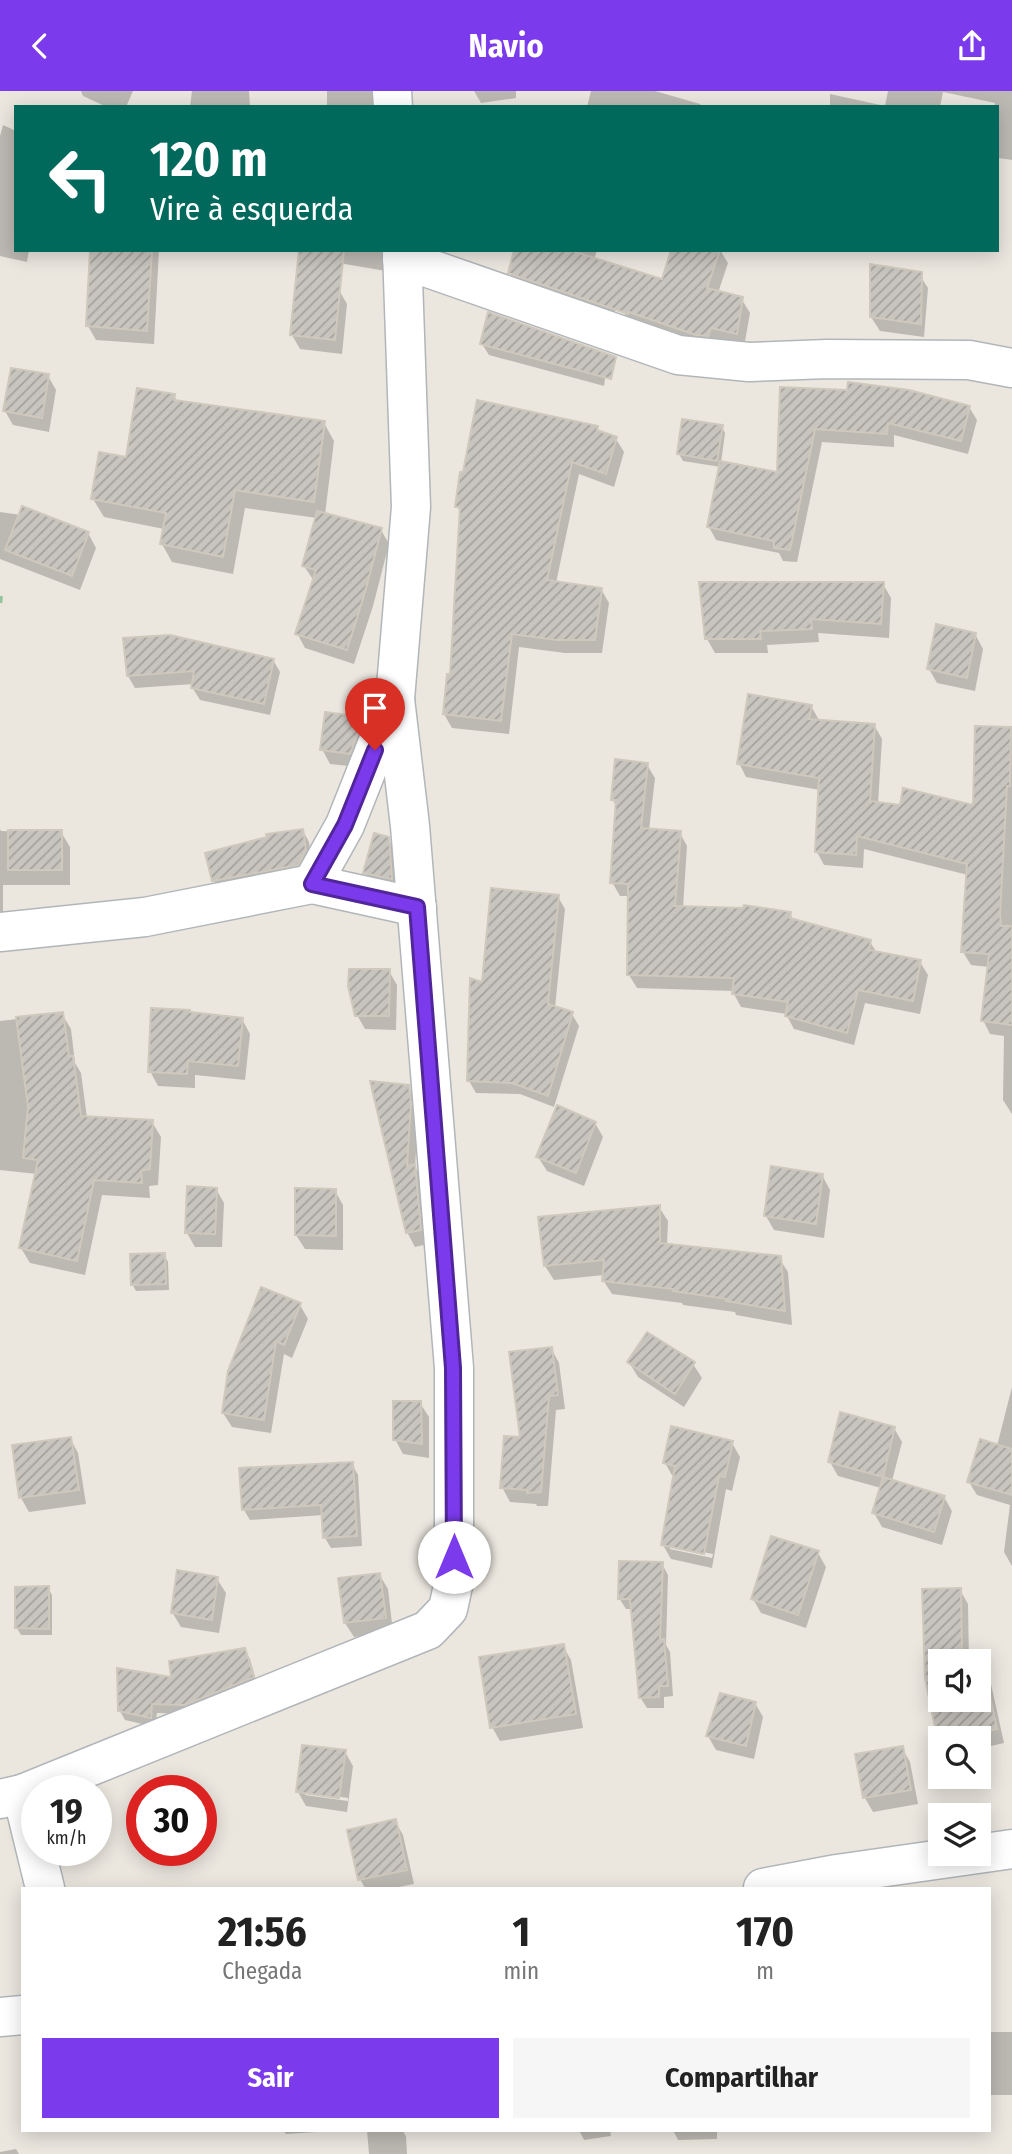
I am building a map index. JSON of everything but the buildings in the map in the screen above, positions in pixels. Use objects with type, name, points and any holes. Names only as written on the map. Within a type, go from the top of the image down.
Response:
[{"type":"street","points":[[45,1887],[11,1797],[428,1630],[448,1609],[454,1581],[453,1368],[410,826],[395,699],[411,506],[402,255],[678,355],[749,362],[827,359],[970,360],[1012,367]]},
{"type":"street","points":[[312,884],[345,825],[395,699]]},
{"type":"street","points":[[0,932],[145,917],[312,884],[417,907]]},
{"type":"street","points":[[768,1887],[837,1874],[1012,1849]]},
{"type":"street","points":[[0,2017],[21,2015]]},
{"type":"path","points":[[0,603],[1,593]]},
{"type":"route","points":[[375,750],[345,825],[312,884],[417,907],[453,1368],[454,1557]]}]
